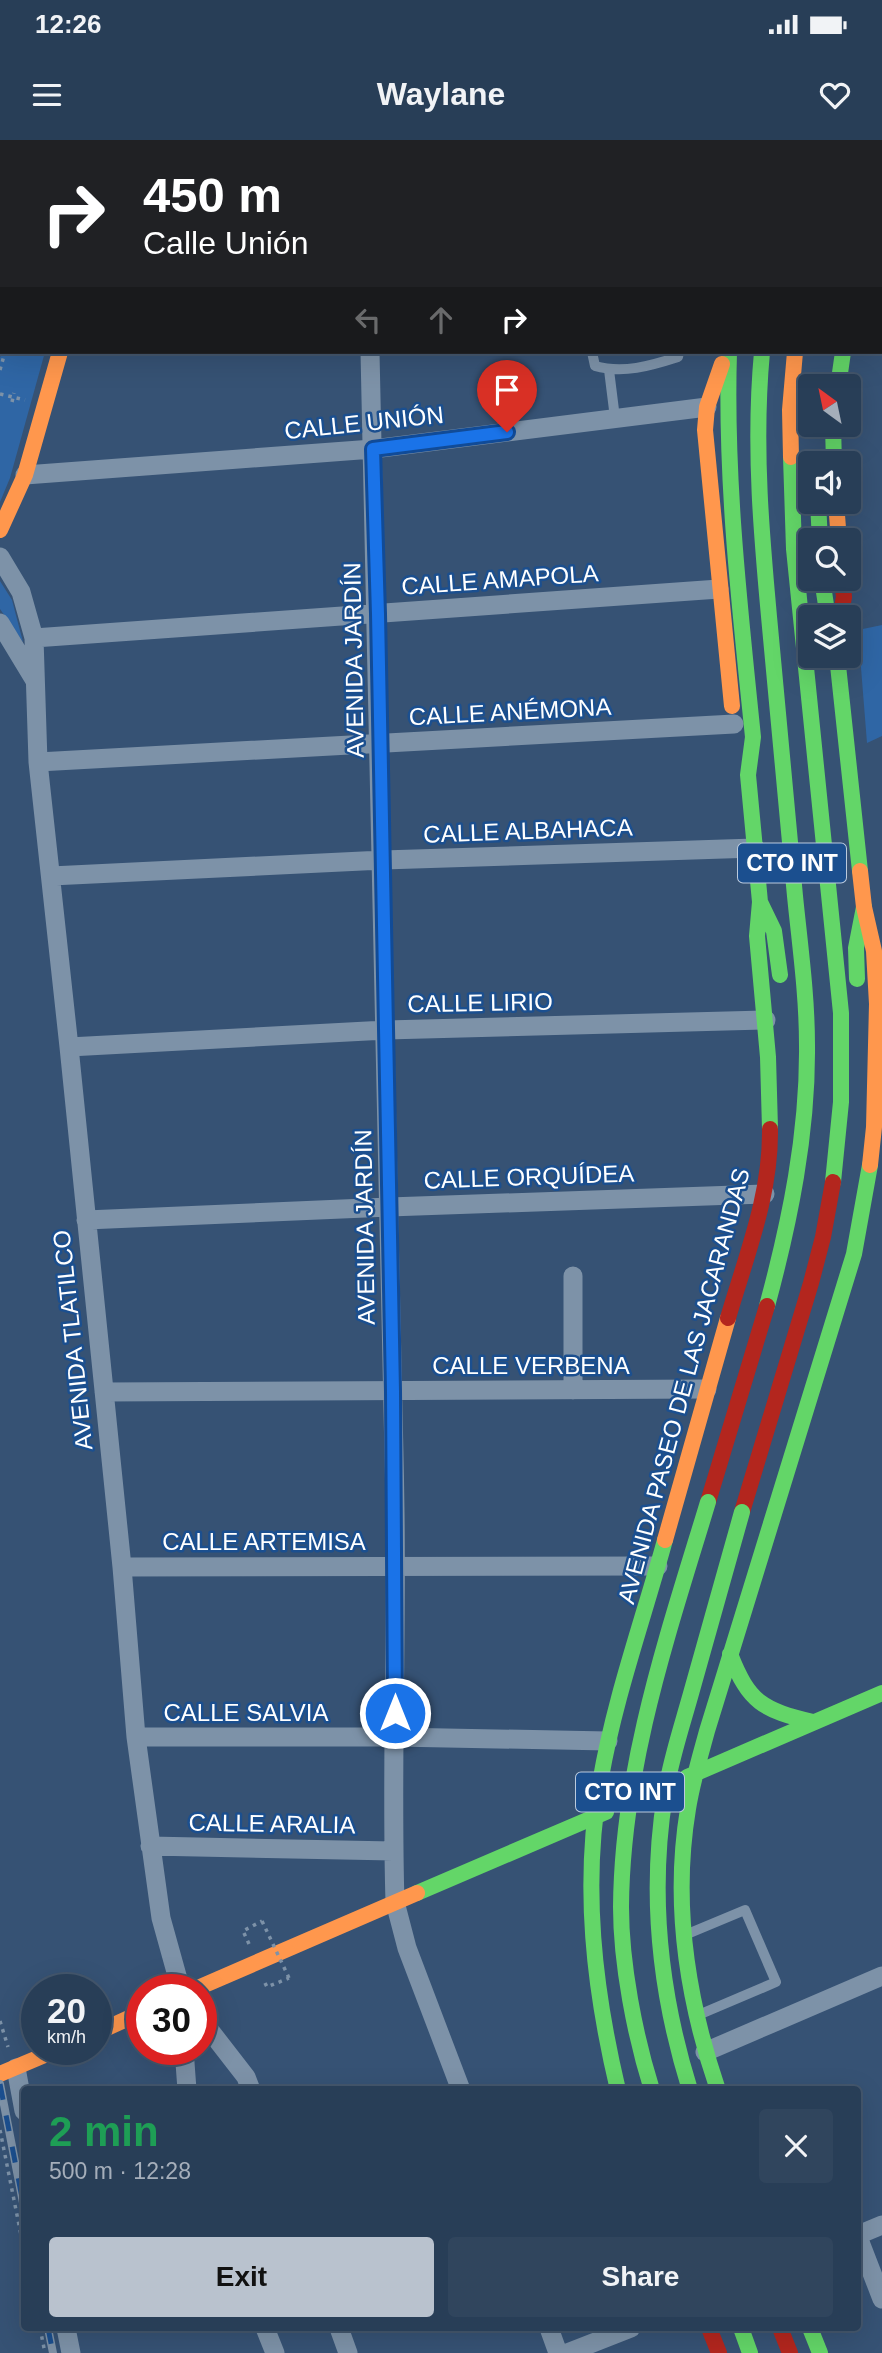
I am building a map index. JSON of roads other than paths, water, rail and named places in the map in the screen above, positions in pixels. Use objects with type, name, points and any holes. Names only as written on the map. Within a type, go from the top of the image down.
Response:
[{"type":"main road","points":[[0,530],[25,475],[59,354]]},
{"type":"main road","points":[[726,354],[707,407],[705,430],[735,738],[748,775]]},
{"type":"main road","name":"AVENIDA PASEO DE LAS JACARANDAS","points":[[617,2086],[606,2041],[594,1967],[589,1880],[595,1817],[608,1741],[765,1194],[769,1167],[766,1020],[757,936],[760,902],[748,775],[753,737],[730,500],[727,354]]},
{"type":"main road","name":"CTO INT","points":[[651,2086],[635,2021],[624,1957],[621,1908],[626,1824],[635,1760],[645,1711],[775,1272],[797,1181],[803,1137],[807,1046],[762,546],[757,444],[757,387],[762,354]]},
{"type":"main road","name":"CTO INT","points":[[689,2086],[675,2040],[660,1944],[657,1889],[660,1831],[675,1751],[826,1222],[843,1081],[843,1040],[794,549],[790,410],[795,354]]},
{"type":"main road","points":[[840,374],[843,354]]},
{"type":"main road","name":"CTO INT","points":[[717,2086],[696,2016],[683,1936],[682,1856],[688,1810],[730,1654],[853,1254],[867,1189],[874,1127],[877,1017],[874,951],[863,906],[838,668]]},
{"type":"main road","points":[[760,902],[774,930],[783,995]]},
{"type":"main road","points":[[843,1040],[857,996],[856,948],[863,906]]},
{"type":"main road","points":[[791,1017],[807,1046]]},
{"type":"main road","points":[[669,1526],[762,1553]]},
{"type":"main road","points":[[730,1654],[740,1681],[758,1702],[787,1716],[813,1722]]},
{"type":"main road","points":[[217,1980],[882,1693]]},
{"type":"main road","points":[[710,2331],[719,2353]]},
{"type":"main road","points":[[742,2331],[750,2353]]},
{"type":"main road","points":[[781,2331],[790,2353]]},
{"type":"main road","points":[[811,2331],[820,2353]]},
{"type":"street","name":"AVENIDA JARDÍN","points":[[370,354],[381,743],[393,1391],[395,1902],[407,1948],[459,2086]]},
{"type":"street","name":"CALLE UNIÓN","points":[[25,475],[373,449],[707,407]]},
{"type":"street","name":"AVENIDA TLATILCO","points":[[0,557],[21,592],[34,638],[38,762],[104,1392],[136,1737],[161,1918],[177,1974]]},
{"type":"street","name":"CALLE AMAPOLA","points":[[34,638],[719,589]]},
{"type":"street","name":"AVENIDA TLATILCO","points":[[0,623],[35,682]]},
{"type":"street","name":"CALLE ANÉMONA","points":[[38,762],[734,724]]},
{"type":"street","name":"CALLE ALBAHACA","points":[[51,876],[383,860],[755,848]]},
{"type":"street","name":"CALLE LIRIO","points":[[69,1047],[386,1030],[766,1020]]},
{"type":"street","name":"CALLE ORQUÍDEA","points":[[86,1220],[765,1194]]},
{"type":"street","points":[[573,1276],[573,1390]]},
{"type":"street","name":"CALLE VERBENA","points":[[104,1392],[707,1389]]},
{"type":"street","name":"CALLE ARTEMISA","points":[[121,1567],[658,1566]]},
{"type":"street","name":"CALLE SALVIA","points":[[136,1737],[395,1737],[608,1741]]},
{"type":"street","name":"CALLE ARALIA","points":[[150,1846],[393,1851]]},
{"type":"street","points":[[667,2086],[708,2061],[882,1976]]},
{"type":"street","points":[[217,2040],[246,2077],[249,2086]]},
{"type":"street","points":[[185,2065],[187,2086]]},
{"type":"street","points":[[8,2071],[21,2104]]},
{"type":"street","points":[[861,2235],[882,2225]]},
{"type":"street","points":[[861,2244],[882,2299]]},
{"type":"street","points":[[67,2331],[71,2353]]},
{"type":"street","points":[[266,2331],[275,2353]]},
{"type":"street","points":[[340,2331],[348,2353]]},
{"type":"street","points":[[550,2331],[558,2353]]},
{"type":"street","points":[[566,2353],[623,2331]]},
{"type":"lane","points":[[592,354],[595,366],[609,370],[640,368],[678,357],[679,354]]},
{"type":"lane","points":[[609,370],[615,418]]},
{"type":"lane","points":[[683,1936],[746,1910],[776,1982],[696,2016]]},
{"type":"railway","points":[[0,2084],[21,2192]]},
{"type":"railway","points":[[49,2331],[53,2353]]}]
